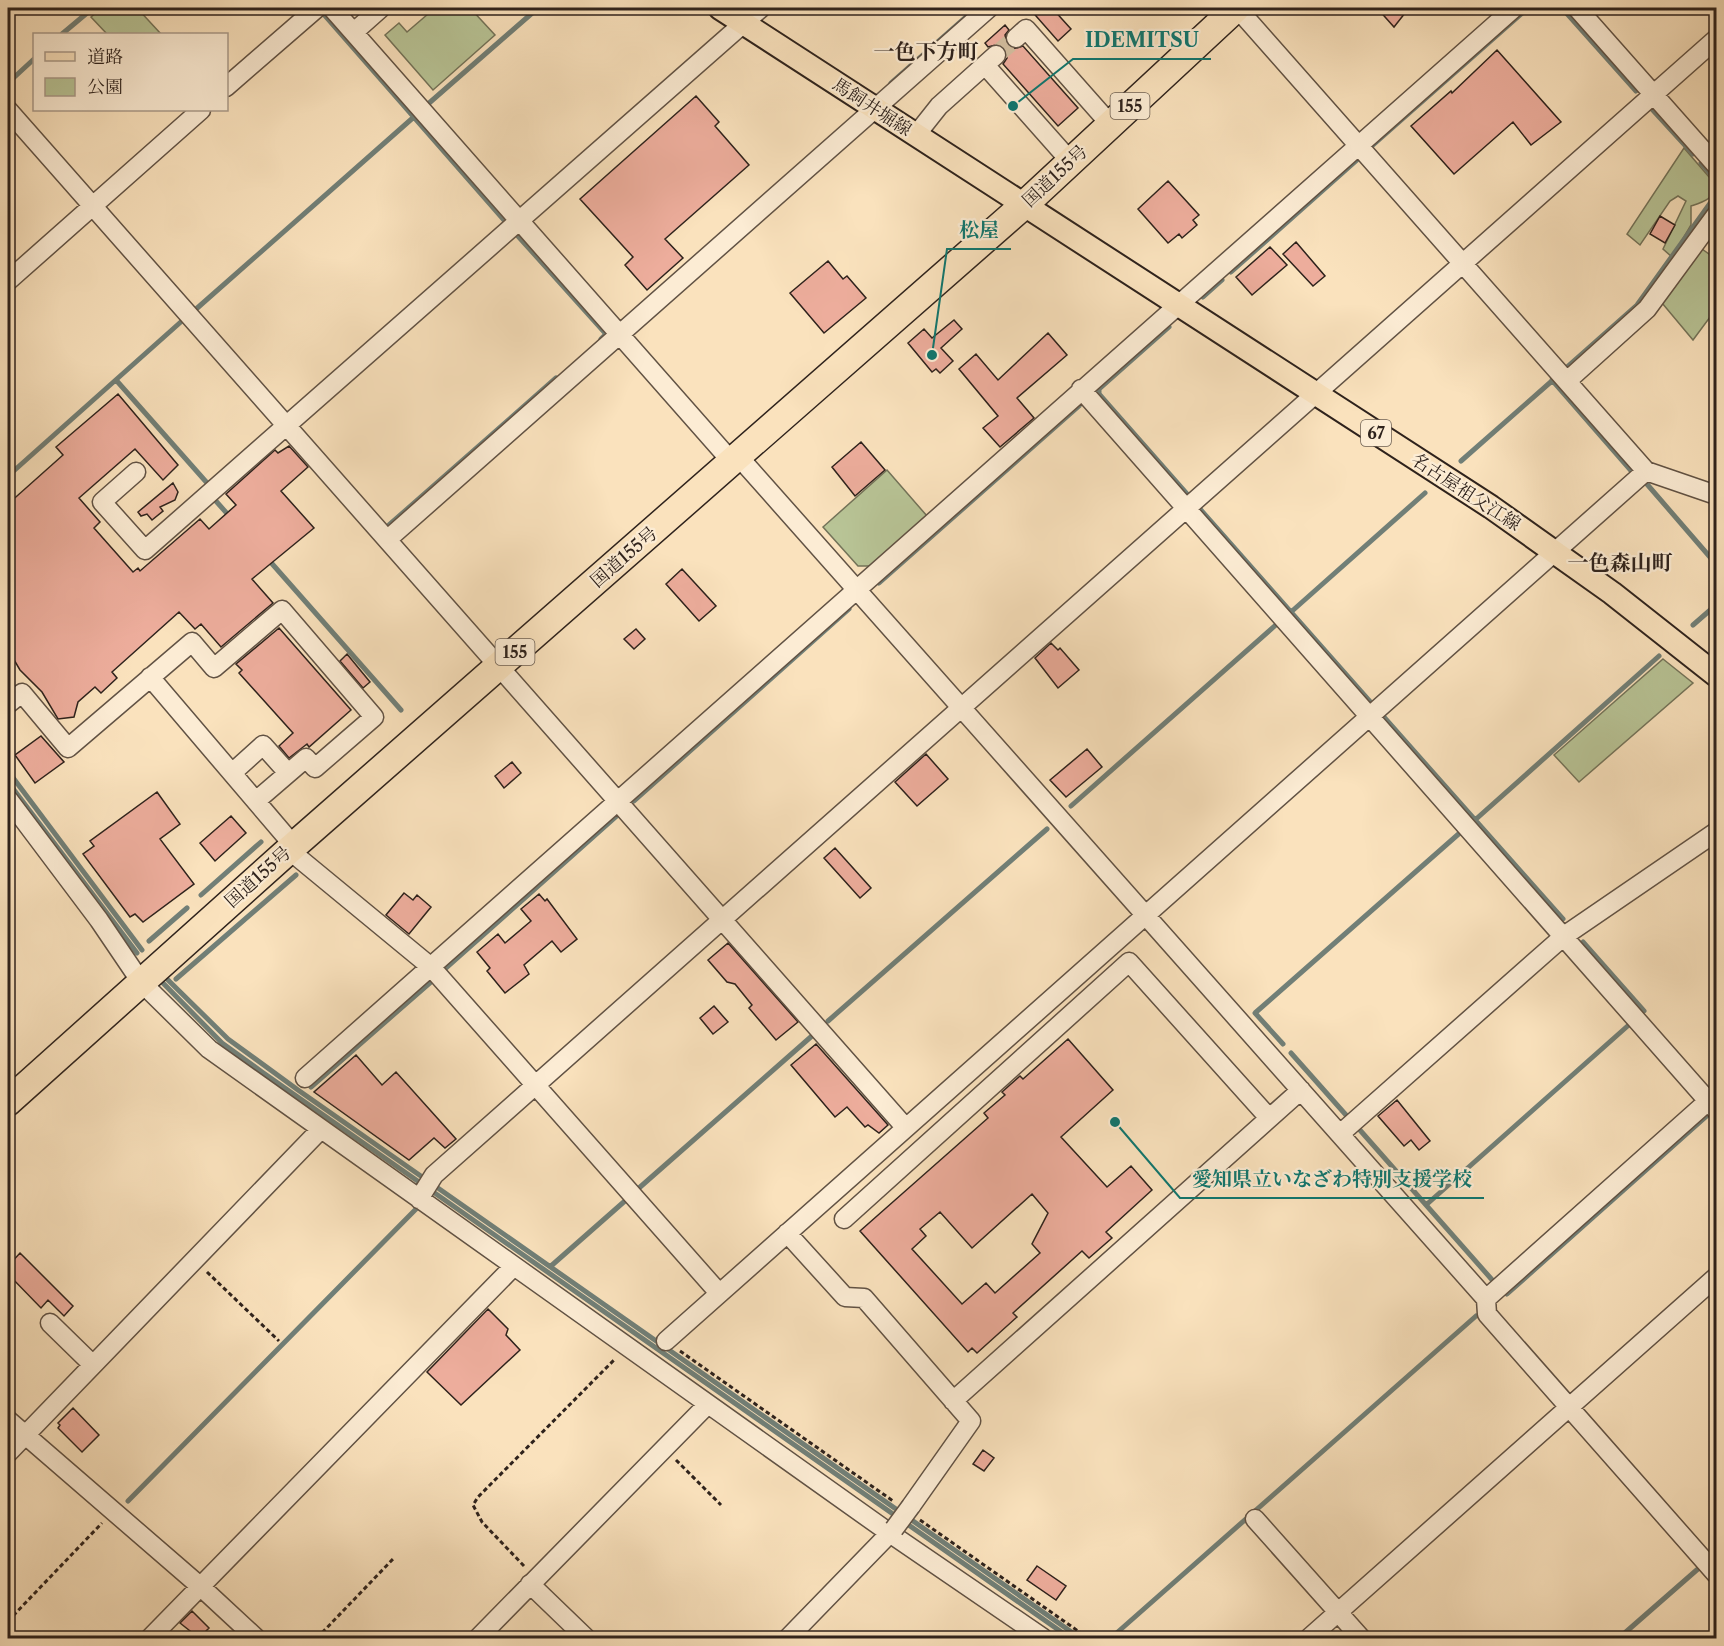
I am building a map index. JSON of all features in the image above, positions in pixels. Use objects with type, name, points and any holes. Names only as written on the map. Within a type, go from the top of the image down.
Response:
[{"type":"highway","name":"国道155号","points":[[8,1102],[291,848],[1024,205],[1237,8]]},
{"type":"main road","name":"馬飼井堀線","points":[[720,8],[1024,205]]},
{"type":"main road","name":"名古屋祖父江線","points":[[1024,205],[1491,507],[1612,593],[1716,675]]},
{"type":"street","points":[[228,85],[317,8]]},
{"type":"street","points":[[332,8],[620,334],[856,589],[1486,1299],[1486,1314],[1716,1574]]},
{"type":"street","points":[[354,32],[381,8]]},
{"type":"street","points":[[136,472],[102,502],[145,550],[761,8]]},
{"type":"street","points":[[388,539],[989,8]]},
{"type":"street","points":[[1237,8],[1646,471],[1716,495]]},
{"type":"street","points":[[305,1078],[1514,8]]},
{"type":"street","points":[[1577,8],[1716,165]]},
{"type":"street","points":[[1016,38],[1026,29],[1110,124]]},
{"type":"street","points":[[425,1189],[535,1085],[960,706],[1716,39]]},
{"type":"street","points":[[916,135],[939,106],[991,60],[1071,162]]},
{"type":"street","points":[[8,110],[905,1127]]},
{"type":"street","points":[[8,281],[200,111]]},
{"type":"street","points":[[1567,381],[1647,309],[1716,215]]},
{"type":"street","points":[[1081,389],[1564,936],[1714,1102],[1486,1299]]},
{"type":"street","points":[[666,1341],[1646,471]]},
{"type":"street","points":[[8,704],[22,693],[68,748],[192,642],[214,668],[282,610],[374,717],[315,768],[306,758],[256,801]]},
{"type":"street","points":[[150,677],[256,801],[291,848],[430,967],[719,1293]]},
{"type":"street","points":[[232,773],[263,745],[288,773]]},
{"type":"street","points":[[8,799],[99,920],[141,982],[209,1049],[321,1129],[425,1189],[514,1266],[1043,1638]]},
{"type":"street","points":[[1340,1134],[1564,936],[1716,832]]},
{"type":"street","points":[[844,1219],[1130,962],[1269,1118]]},
{"type":"street","points":[[953,1401],[1301,1090]]},
{"type":"street","points":[[8,1453],[321,1129]]},
{"type":"street","points":[[788,1233],[845,1297],[864,1298],[971,1421],[892,1532],[788,1638]]},
{"type":"street","points":[[150,1638],[514,1266]]},
{"type":"street","points":[[1309,1638],[1716,1277]]},
{"type":"street","points":[[50,1323],[93,1365]]},
{"type":"street","points":[[478,1638],[708,1404]]},
{"type":"street","points":[[8,1420],[201,1587],[256,1638]]},
{"type":"street","points":[[1255,1519],[1361,1638]]},
{"type":"street","points":[[533,1581],[586,1638]]},
{"type":"path","points":[[195,1260],[279,1341]]},
{"type":"path","points":[[666,1341],[908,1509],[1088,1638]]},
{"type":"path","points":[[533,1581],[482,1522],[473,1505],[478,1497],[627,1347]]},
{"type":"path","points":[[664,1448],[721,1505]]},
{"type":"path","points":[[8,1621],[113,1512]]},
{"type":"path","points":[[317,1638],[393,1559]]},
{"type":"green space","points":[[102,8],[137,8],[160,33],[106,33],[91,17]]},
{"type":"green space","points":[[435,8],[470,8],[495,35],[433,90],[385,35],[399,23],[407,32]]},
{"type":"green space","points":[[1684,148],[1716,185],[1710,197],[1691,206],[1691,225],[1672,257],[1663,249],[1686,201],[1678,196],[1670,201],[1640,245],[1627,234]]},
{"type":"green space","points":[[1702,249],[1716,259],[1716,309],[1693,340],[1662,303]]},
{"type":"green space","points":[[887,470],[927,516],[871,566],[858,566],[823,527]]},
{"type":"green space","points":[[1663,659],[1693,683],[1579,782],[1554,755]]},
{"type":"building","points":[[1029,8],[1052,8],[1071,29],[1058,41]]},
{"type":"building","points":[[1377,8],[1409,8],[1394,27]]},
{"type":"building","points":[[1005,25],[1009,30],[1005,35],[1007,45],[1013,49],[1023,46],[1078,108],[1058,126],[1003,64],[1007,58],[1005,48],[999,44],[988,47],[985,43]]},
{"type":"building","points":[[1497,50],[1561,122],[1531,145],[1513,122],[1454,174],[1411,126],[1451,91],[1452,93]]},
{"type":"building","points":[[696,96],[719,122],[715,126],[749,165],[665,239],[683,258],[647,290],[625,265],[633,257],[580,199]]},
{"type":"building","points":[[1168,181],[1199,215],[1193,220],[1197,225],[1182,238],[1179,234],[1168,243],[1138,209]]},
{"type":"building","points":[[1660,216],[1675,225],[1665,243],[1650,234]]},
{"type":"building","points":[[1296,242],[1325,276],[1313,286],[1283,254]]},
{"type":"building","points":[[1270,247],[1287,265],[1252,295],[1236,277]]},
{"type":"building","points":[[828,261],[843,279],[847,276],[866,298],[824,333],[790,293]]},
{"type":"building","points":[[954,320],[962,329],[941,348],[953,361],[940,373],[936,369],[932,372],[908,343],[924,329],[932,338]]},
{"type":"building","points":[[1048,333],[1067,355],[1017,398],[1034,418],[1000,447],[983,428],[998,416],[959,369],[976,354],[998,380]]},
{"type":"building","points":[[118,394],[178,465],[163,480],[135,449],[79,498],[100,522],[94,528],[133,572],[138,568],[140,571],[200,519],[209,529],[236,505],[226,494],[275,450],[278,453],[289,446],[308,467],[281,491],[314,528],[252,579],[273,603],[221,647],[201,624],[195,629],[179,612],[112,672],[117,678],[101,693],[95,687],[78,702],[74,717],[58,719],[42,692],[20,670],[13,658],[8,663],[8,504],[63,455],[56,447]]},
{"type":"building","points":[[861,442],[885,470],[855,496],[832,467]]},
{"type":"building","points":[[173,483],[178,492],[175,500],[160,507],[163,511],[152,520],[147,514],[141,516],[138,512]]},
{"type":"building","points":[[682,569],[716,606],[699,621],[666,584]]},
{"type":"building","points":[[279,628],[351,710],[309,747],[307,744],[289,758],[279,746],[293,733],[239,673],[242,670],[236,664]]},
{"type":"building","points":[[636,629],[645,639],[634,649],[624,639]]},
{"type":"building","points":[[1051,643],[1058,650],[1060,648],[1079,670],[1058,688],[1035,658]]},
{"type":"building","points":[[347,654],[370,682],[363,688],[340,661]]},
{"type":"building","points":[[41,736],[64,762],[35,783],[15,755]]},
{"type":"building","points":[[1087,749],[1102,767],[1066,797],[1050,780]]},
{"type":"building","points":[[926,754],[948,779],[917,806],[895,782]]},
{"type":"building","points":[[512,762],[521,773],[504,788],[495,776]]},
{"type":"building","points":[[157,792],[180,824],[160,839],[194,884],[143,922],[135,914],[130,917],[83,854],[94,846],[90,841]]},
{"type":"building","points":[[231,816],[246,833],[215,861],[200,843]]},
{"type":"building","points":[[835,848],[871,888],[860,898],[824,858]]},
{"type":"building","points":[[404,893],[413,900],[417,895],[431,907],[409,934],[386,915]]},
{"type":"building","points":[[539,894],[545,901],[547,899],[577,939],[561,952],[552,941],[524,965],[529,974],[505,993],[487,971],[490,968],[477,952],[498,934],[505,943],[531,921],[521,909]]},
{"type":"building","points":[[728,943],[798,1022],[776,1040],[749,1008],[752,1005],[735,984],[727,982],[708,960]]},
{"type":"building","points":[[714,1006],[728,1022],[713,1034],[700,1018]]},
{"type":"building","points":[[1068,1039],[1113,1090],[1061,1137],[1107,1187],[1131,1166],[1152,1190],[1106,1232],[1112,1238],[1089,1258],[1082,1251],[1013,1313],[1017,1317],[977,1353],[972,1348],[968,1352],[860,1231],[988,1118],[984,1113],[1005,1095],[1002,1092],[1020,1076],[1023,1079]],"holes":[[[1032,1194],[1048,1213],[1032,1244],[1040,1253],[995,1293],[986,1283],[962,1304],[912,1249],[926,1236],[920,1229],[940,1212],[972,1248]]]},
{"type":"building","points":[[816,1044],[888,1125],[879,1133],[868,1125],[865,1127],[847,1107],[835,1117],[791,1065]]},
{"type":"building","points":[[356,1055],[382,1085],[396,1072],[456,1139],[445,1148],[434,1138],[409,1160],[314,1092]]},
{"type":"building","points":[[1397,1100],[1430,1141],[1419,1150],[1411,1140],[1404,1146],[1378,1116]]},
{"type":"building","points":[[20,1253],[73,1306],[64,1316],[48,1300],[41,1308],[8,1274],[8,1266]]},
{"type":"building","points":[[488,1309],[508,1329],[506,1335],[520,1350],[461,1405],[427,1372]]},
{"type":"building","points":[[73,1408],[99,1435],[82,1452],[58,1428],[60,1425],[58,1423]]},
{"type":"building","points":[[983,1450],[994,1458],[984,1471],[973,1464]]},
{"type":"building","points":[[1037,1566],[1066,1586],[1056,1600],[1027,1580]]},
{"type":"building","points":[[192,1611],[209,1628],[199,1638],[180,1623]]},
{"type":"waterway","points":[[63,33],[93,8]]},
{"type":"waterway","points":[[428,104],[538,8]]},
{"type":"waterway","points":[[891,83],[976,8]]},
{"type":"waterway","points":[[1373,145],[1528,8]]},
{"type":"waterway","points":[[1562,8],[1636,91]]},
{"type":"waterway","points":[[321,11],[504,220]]},
{"type":"waterway","points":[[8,83],[33,60]]},
{"type":"waterway","points":[[1650,107],[1693,154]]},
{"type":"waterway","points":[[195,310],[415,116]]},
{"type":"waterway","points":[[1231,272],[1357,160]]},
{"type":"waterway","points":[[1701,163],[1716,180]]},
{"type":"waterway","points":[[1567,367],[1637,305],[1716,195]]},
{"type":"waterway","points":[[517,235],[606,334],[601,339]]},
{"type":"waterway","points":[[1203,297],[1222,280]]},
{"type":"waterway","points":[[8,476],[183,320]]},
{"type":"waterway","points":[[1098,390],[1169,327]]},
{"type":"waterway","points":[[389,525],[556,378]]},
{"type":"waterway","points":[[116,380],[208,484]]},
{"type":"waterway","points":[[1552,380],[1634,474]]},
{"type":"waterway","points":[[1461,461],[1553,380]]},
{"type":"waterway","points":[[1099,389],[1099,394],[1187,494]]},
{"type":"waterway","points":[[879,583],[1079,406]]},
{"type":"waterway","points":[[1646,483],[1716,564]]},
{"type":"waterway","points":[[1291,612],[1425,493]]},
{"type":"waterway","points":[[215,500],[231,518]]},
{"type":"waterway","points":[[1200,509],[1373,705]]},
{"type":"waterway","points":[[267,558],[401,710]]},
{"type":"waterway","points":[[1693,625],[1716,605]]},
{"type":"waterway","points":[[634,801],[849,609]]},
{"type":"waterway","points":[[1071,806],[1278,623]]},
{"type":"waterway","points":[[1475,820],[1659,656]]},
{"type":"waterway","points":[[1383,716],[1563,919]]},
{"type":"waterway","points":[[8,771],[142,950]]},
{"type":"waterway","points":[[8,782],[137,953]]},
{"type":"waterway","points":[[445,969],[619,814]]},
{"type":"waterway","points":[[828,1021],[1047,829]]},
{"type":"waterway","points":[[1283,1044],[1255,1013],[1462,831]]},
{"type":"waterway","points":[[201,895],[261,842]]},
{"type":"waterway","points":[[176,979],[296,875]]},
{"type":"waterway","points":[[149,941],[187,908]]},
{"type":"waterway","points":[[1583,942],[1644,1011]]},
{"type":"waterway","points":[[167,979],[228,1039],[298,1090],[1080,1638]]},
{"type":"waterway","points":[[311,1087],[432,981]]},
{"type":"waterway","points":[[162,982],[222,1043],[262,1072],[1070,1638]]},
{"type":"waterway","points":[[1426,1205],[1631,1023]]},
{"type":"waterway","points":[[639,1188],[813,1035]]},
{"type":"waterway","points":[[1291,1053],[1346,1115]]},
{"type":"waterway","points":[[1507,1294],[1709,1114]]},
{"type":"waterway","points":[[1359,1129],[1494,1282]]},
{"type":"waterway","points":[[551,1266],[626,1200]]},
{"type":"waterway","points":[[128,1501],[417,1208]]},
{"type":"waterway","points":[[1111,1638],[1476,1316]]},
{"type":"waterway","points":[[1619,1638],[1699,1568]]},
{"type":"tunnel","points":[[996,55],[1016,38]]},
{"type":"place","name":"IDEMITSU","points":[[1013,106]]},
{"type":"place","name":"松屋","points":[[932,355]]},
{"type":"place","name":"愛知県立いなざわ特別支援学校","points":[[1115,1122]]},
{"type":"district","name":"一色下方町","points":[[926,52]]},
{"type":"district","name":"一色森山町","points":[[1620,563]]}]
